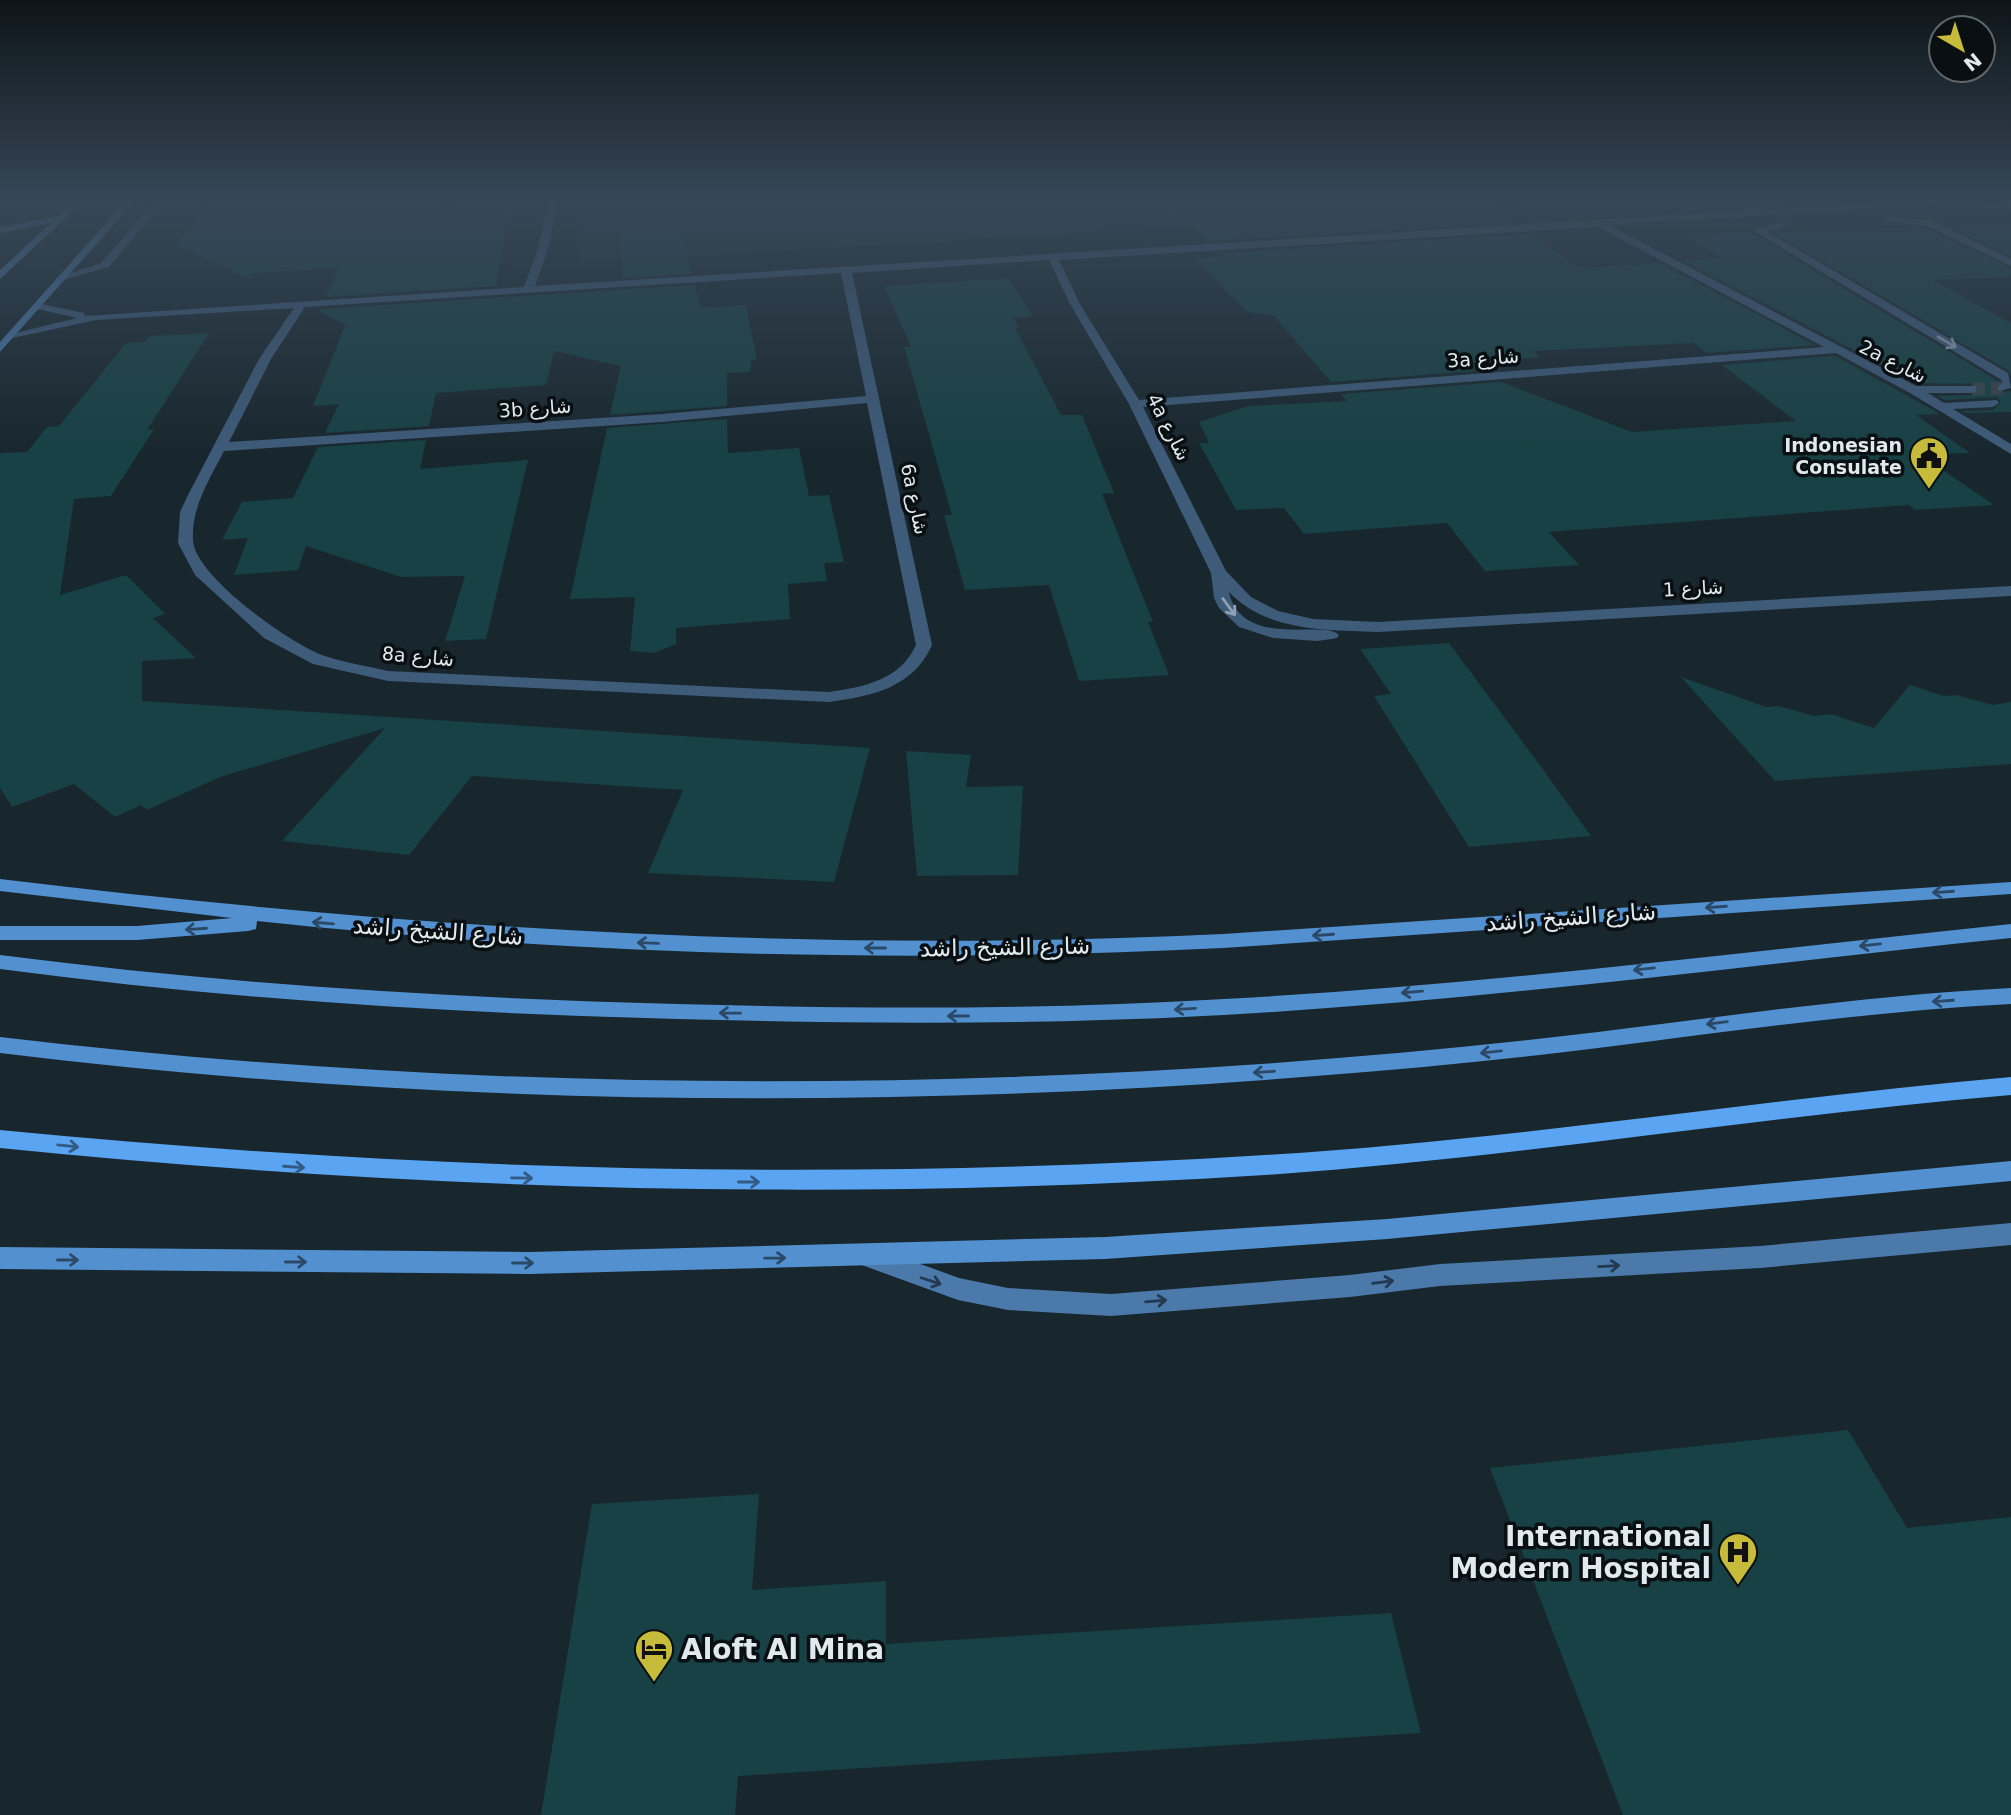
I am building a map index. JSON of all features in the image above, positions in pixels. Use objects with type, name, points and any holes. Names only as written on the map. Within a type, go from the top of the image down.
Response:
[{"type":"highway","points":[[0,1139],[291,1167],[482,1177],[678,1182],[876,1182],[1073,1175],[1282,1163],[1522,1141],[2011,1086]]},
{"type":"main road","points":[[0,349],[55,286]]},
{"type":"main road","name":"شارع الشيخ راشد","points":[[0,885],[289,920],[446,933],[761,947],[1116,946],[1391,931],[2011,888]]},
{"type":"main road","points":[[0,933],[137,933],[289,920]]},
{"type":"main road","points":[[0,962],[209,986],[382,999],[533,1007],[833,1016],[964,1016],[1201,1008],[1480,986],[2011,931]]},
{"type":"main road","points":[[0,1045],[287,1072],[482,1083],[686,1088],[891,1088],[1095,1081],[1321,1067],[1575,1042],[1867,1006],[2011,996]]},
{"type":"main road","points":[[0,1258],[529,1264],[1105,1248],[1387,1229],[2011,1171]]},
{"type":"main road","points":[[867,1256],[958,1289],[1008,1299],[1111,1304],[1350,1286],[1440,1275],[1760,1257],[2011,1234]]},
{"type":"street","points":[[528,290],[530,286]]},
{"type":"street","points":[[13,335],[96,317],[528,290],[536,286]]},
{"type":"street","name":"6a شارع","points":[[835,286],[854,317],[875,403],[923,634],[920,657],[896,679]]},
{"type":"street","name":"6a شارع","points":[[850,286],[855,307],[854,317]]},
{"type":"street","name":"4a شارع","points":[[1056,286],[1075,304]]},
{"type":"street","name":"4a شارع","points":[[1066,286],[1135,404],[1219,573],[1245,600],[1273,615]]},
{"type":"street","name":"2a شارع","points":[[1718,286],[1914,390],[2011,450]]},
{"type":"street","points":[[1852,286],[2004,376],[2011,382],[2003,388]]},
{"type":"street","name":"8a شارع","points":[[302,304],[265,359],[187,512],[185,543],[200,572],[270,635],[319,660],[388,676],[429,679],[803,698],[854,694],[896,679]]},
{"type":"street","name":"8a شارع","points":[[265,359],[265,348],[282,305]]},
{"type":"street","points":[[37,306],[96,317]]},
{"type":"street","name":"3a شارع","points":[[1135,404],[1835,350]]},
{"type":"street","points":[[1914,390],[1972,389]]},
{"type":"street","name":"3b شارع","points":[[218,450],[875,403]]},
{"type":"street","points":[[1940,405],[1993,403]]},
{"type":"street","name":"4a شارع","points":[[1219,573],[1223,602],[1229,612],[1257,628]]},
{"type":"street","name":"شارع 1","points":[[1273,615],[1313,624],[1378,627],[2011,591]]},
{"type":"street","name":"شارع 1","points":[[1257,628],[1277,634],[1319,637],[1378,627]]},
{"type":"building","points":[[331,286],[496,286],[496,286],[326,297]]},
{"type":"building","points":[[695,286],[700,308],[746,305],[757,360],[751,361],[750,372],[727,373],[727,406],[610,415],[621,366],[554,351],[546,385],[436,393],[429,426],[325,433],[339,404],[313,406],[345,326],[348,326],[320,312],[321,309]]},
{"type":"building","points":[[884,286],[1014,286],[1033,317],[1013,318],[1019,328],[1015,328],[1061,415],[1082,415],[1114,493],[1102,494],[1153,622],[1148,622],[1169,675],[1079,681],[1049,585],[965,590],[944,515],[952,515],[904,347],[911,347]]},
{"type":"building","points":[[1221,286],[1702,286],[1815,345],[1707,353],[1694,343],[1533,351],[1541,357],[1454,364],[1474,371],[1331,382],[1274,316],[1247,312]]},
{"type":"building","points":[[1730,286],[1839,286],[1998,381],[1994,388],[1998,393],[2011,391],[2011,412],[1962,411],[1993,410],[2001,402],[1997,397],[1945,400],[1937,396],[1977,395],[1978,384],[1917,383]]},
{"type":"building","points":[[1864,286],[1942,286],[2011,323],[2011,375],[2009,371]]},
{"type":"building","points":[[209,333],[147,430],[154,429],[111,496],[74,499],[60,595],[126,575],[165,614],[153,618],[196,658],[142,661],[142,701],[870,748],[834,882],[648,873],[683,790],[472,776],[409,855],[282,841],[385,728],[220,777],[147,810],[141,805],[115,817],[74,784],[12,807],[0,788],[0,453],[27,452],[47,427],[59,426],[126,343],[145,342],[150,336]]},
{"type":"building","points":[[1835,356],[1940,414],[1916,415],[1970,453],[1939,454],[1947,460],[1928,460],[1994,505],[1915,510],[1909,505],[1549,532],[1579,565],[1485,571],[1447,523],[1304,534],[1284,508],[1236,510],[1199,443],[1209,443],[1199,422],[1248,406],[1347,401],[1341,394],[1501,382],[1632,432],[1796,421],[1722,365]]},
{"type":"building","points":[[727,419],[728,453],[799,448],[809,496],[829,495],[844,562],[824,563],[827,581],[788,584],[790,619],[676,628],[676,644],[654,653],[630,651],[635,597],[570,599],[607,428]]},
{"type":"building","points":[[426,440],[420,469],[528,460],[486,639],[445,641],[465,576],[401,577],[306,546],[298,570],[234,575],[248,538],[222,540],[242,502],[293,498],[318,447]]},
{"type":"building","points":[[1449,643],[1591,836],[1469,847],[1374,696],[1391,694],[1360,649]]},
{"type":"building","points":[[1681,677],[1766,707],[1779,706],[1814,716],[1831,714],[1874,728],[1910,685],[1943,696],[1956,695],[1993,705],[2011,702],[2011,764],[1775,781]]},
{"type":"building","points":[[906,751],[971,755],[966,787],[1023,786],[1018,875],[917,876]]},
{"type":"building","name":"International Modern Hospital","points":[[1848,1430],[1907,1528],[2011,1517],[2011,1815],[1623,1815],[1490,1468]]},
{"type":"building","points":[[759,1494],[752,1590],[886,1581],[886,1644],[1391,1613],[1421,1733],[738,1776],[735,1815],[541,1815],[592,1504]]},
{"type":"tunnel","points":[[1972,389],[2003,388]]},
{"type":"place","name":"Indonesian Consulate","points":[[1929,490]]},
{"type":"place","name":"International Modern Hospital","points":[[1738,1586]]},
{"type":"place","name":"Aloft Al Mina","points":[[654,1683]]}]
